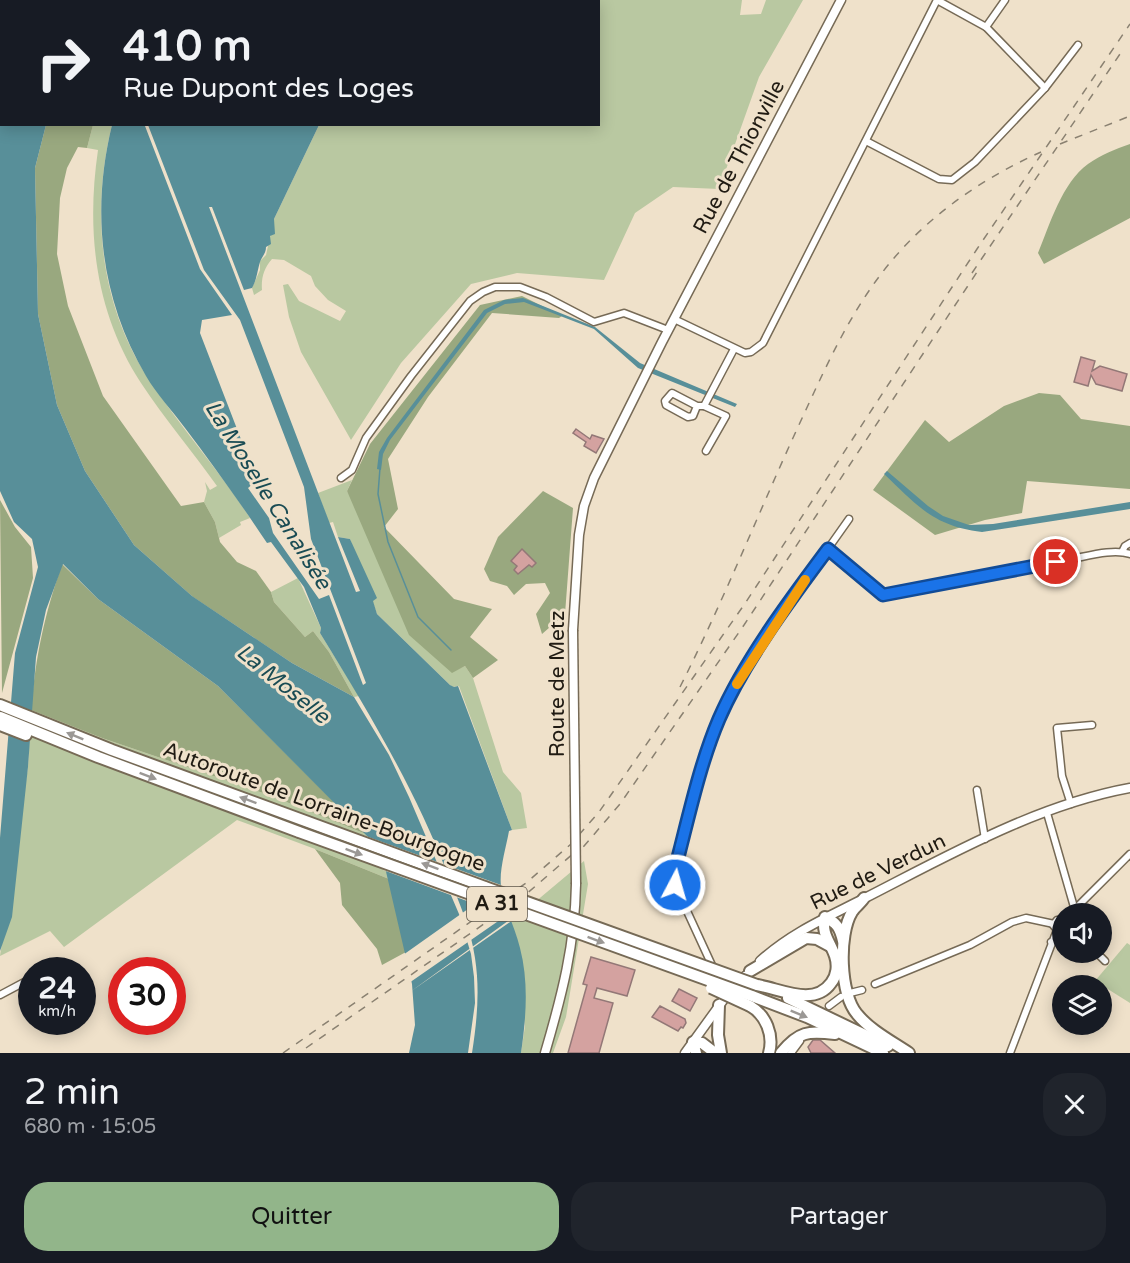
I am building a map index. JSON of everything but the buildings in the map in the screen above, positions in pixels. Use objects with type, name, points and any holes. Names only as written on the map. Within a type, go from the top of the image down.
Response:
[{"type":"highway","points":[[1,716],[37,731]]},
{"type":"highway","name":"Autoroute de Lorraine-Bourgogne","points":[[1,716],[37,731],[303,820],[757,985],[807,1005],[901,1053]]},
{"type":"highway","name":"Autoroute de Lorraine-Bourgogne","points":[[37,731],[79,754],[98,757],[695,975],[701,984],[751,1001]]},
{"type":"highway","points":[[864,898],[852,912],[847,926],[844,946],[844,989],[857,1015],[869,1026],[909,1053]]},
{"type":"highway","points":[[757,985],[809,996],[825,991],[833,981],[836,972],[834,954],[822,927],[825,917],[836,922],[841,930],[844,946]]},
{"type":"highway","points":[[750,971],[806,938],[817,939],[830,946]]},
{"type":"highway","points":[[751,1001],[844,1034],[883,1053]]},
{"type":"highway","points":[[751,1001],[764,1018],[770,1034],[769,1053]]},
{"type":"highway","points":[[720,1005],[718,1035],[721,1053]]},
{"type":"highway","points":[[781,1053],[791,1041],[812,1031],[844,1034]]},
{"type":"highway","points":[[694,1048],[702,1043],[715,1053]]},
{"type":"main road","name":"Rue de Thionville","points":[[668,330],[841,0]]},
{"type":"main road","name":"Route de Metz","points":[[545,1053],[555,1023],[570,956],[576,884],[573,630],[578,550],[584,506],[594,478],[668,330]]},
{"type":"main road","name":"Rue de Verdun","points":[[685,1053],[694,1048],[730,991],[791,936],[825,917],[1022,821],[1071,804],[1130,788]]},
{"type":"street","points":[[674,319],[745,353],[751,352],[763,343],[937,0],[986,27],[1045,88]]},
{"type":"street","points":[[986,27],[1005,0]]},
{"type":"street","points":[[866,141],[939,179],[952,180],[975,162],[1045,88],[1078,45]]},
{"type":"street","points":[[341,478],[352,470],[366,438],[417,369],[470,301],[483,292],[495,287],[520,287],[546,297],[594,322],[624,313],[668,330]]},
{"type":"street","points":[[706,451],[726,416],[701,406],[672,393],[665,401],[666,405],[688,417],[693,416],[701,406],[708,399],[734,349]]},
{"type":"street","points":[[730,991],[720,982],[675,885],[675,869],[709,746],[730,694],[779,618],[849,519]]},
{"type":"street","points":[[1122,552],[1130,543]]},
{"type":"street","points":[[828,549],[883,595],[994,572],[1122,552],[1130,554]]},
{"type":"street","points":[[1071,804],[1062,776],[1057,728],[1092,725]]},
{"type":"street","points":[[977,790],[985,839]]},
{"type":"street","points":[[1047,813],[1073,903]]},
{"type":"street","points":[[1082,903],[1130,854]]},
{"type":"street","points":[[875,984],[970,945],[1012,922],[1026,918],[1052,926]]},
{"type":"street","points":[[1010,1053],[1052,942]]},
{"type":"street","points":[[0,995],[18,985]]},
{"type":"street","points":[[850,993],[862,990]]},
{"type":"street","points":[[829,1006],[841,997]]},
{"type":"street","points":[[791,1053],[800,1041]]},
{"type":"green space","points":[[600,0],[742,0],[740,15],[761,14],[766,0],[803,0],[759,77],[719,189],[673,187],[635,213],[604,280],[517,273],[471,284],[401,363],[351,440],[301,352],[289,317],[283,285],[288,284],[299,301],[340,321],[346,311],[328,300],[315,286],[311,276],[284,260],[272,259],[264,273],[262,290],[254,295],[252,288],[260,270],[260,261],[266,255],[274,219],[319,126],[600,126]]},
{"type":"green space","points":[[46,126],[93,126],[87,148],[78,147],[67,168],[60,198],[57,254],[68,306],[103,396],[181,506],[204,502],[215,522],[220,542],[237,562],[256,571],[271,592],[274,602],[305,637],[313,631],[329,652],[354,697],[292,663],[193,597],[134,545],[85,471],[57,405],[38,314],[35,168]]},
{"type":"green space","points":[[93,126],[112,126],[102,190],[101,223],[110,287],[119,319],[132,349],[148,378],[173,414],[250,518],[240,522],[241,525],[219,538],[215,522],[204,502],[207,491],[205,482],[210,490],[217,486],[141,383],[125,356],[113,328],[104,300],[94,241],[93,211],[98,150],[87,148]]},
{"type":"green space","points":[[1130,144],[1130,218],[1044,264],[1038,253],[1058,205],[1071,182],[1088,164],[1108,152]]},
{"type":"green space","points":[[522,296],[562,316],[559,318],[492,313],[428,397],[388,459],[398,509],[384,527],[454,599],[492,609],[470,637],[498,660],[473,678],[465,666],[452,673],[409,635],[347,491],[370,444],[480,305]]},
{"type":"green space","points":[[1039,393],[1060,395],[1081,419],[1130,426],[1130,489],[1027,481],[1022,513],[985,520],[935,535],[873,490],[925,420],[949,442],[1004,406]]},
{"type":"green space","points":[[352,480],[347,491],[452,672],[465,666],[473,678],[503,772],[521,793],[527,828],[512,830],[459,686],[450,685],[377,614],[350,539],[338,537],[333,522],[329,523],[318,493]]},
{"type":"green space","points":[[543,491],[573,508],[565,614],[542,634],[536,614],[550,593],[545,583],[526,584],[514,595],[507,586],[490,581],[484,569],[498,537]]},
{"type":"green space","points":[[0,500],[15,527],[31,547],[33,578],[2,693]]},
{"type":"green space","points":[[62,564],[98,599],[218,686],[366,834],[269,795],[102,738],[31,710],[42,636]]},
{"type":"green space","points":[[298,578],[321,628],[320,633],[359,696],[354,697],[329,652],[313,631],[305,637],[274,602],[271,592]]},
{"type":"green space","points":[[31,710],[102,738],[269,795],[366,834],[381,850],[389,879],[237,820],[64,947],[50,931],[0,956],[28,767]]},
{"type":"green space","points":[[315,849],[389,879],[406,952],[382,965],[377,949],[342,905],[340,883]]},
{"type":"green space","points":[[584,861],[588,884],[566,1017],[553,1053],[521,1053],[525,1026],[510,923]]},
{"type":"green space","points":[[1127,943],[1130,945],[1130,1003],[1112,992],[1112,975],[1100,975]]},
{"type":"water","name":"La Moselle","points":[[0,126],[46,126],[35,168],[38,314],[57,405],[85,471],[134,545],[192,596],[292,663],[354,697],[389,755],[459,914],[471,954],[474,977],[475,1003],[468,1053],[409,1053],[415,1025],[412,984],[381,850],[218,686],[98,599],[63,564],[46,610],[36,657],[28,767],[12,917],[0,951],[0,838],[15,653],[38,567],[32,539],[14,522],[0,491]]},
{"type":"water","points":[[112,126],[145,126],[200,269],[232,315],[202,320],[200,333],[254,473],[254,483],[248,488],[269,518],[273,533],[319,599],[329,595],[363,685],[366,683],[311,539],[304,487],[240,320],[204,270],[148,126],[319,126],[274,219],[275,234],[270,236],[271,244],[266,247],[252,288],[244,290],[212,207],[209,207],[356,592],[360,591],[338,537],[350,539],[377,598],[373,601],[377,614],[450,685],[458,686],[512,830],[509,831],[502,866],[501,886],[520,948],[525,974],[525,1014],[521,1053],[472,1053],[478,994],[473,947],[460,905],[421,811],[373,722],[320,633],[321,628],[304,587],[271,542],[267,543],[206,456],[155,390],[130,346],[109,285],[104,253],[101,222],[106,157]]},
{"type":"water","points":[[523,298],[595,327],[640,363],[737,404],[735,407],[638,368],[594,329],[524,302],[505,304],[487,313],[390,440],[383,454],[381,470],[377,469],[379,452],[387,438],[484,310],[504,300]]},
{"type":"water","points":[[887,471],[943,516],[969,525],[993,524],[1130,502],[1130,509],[982,532],[951,525],[927,513],[884,474]]},
{"type":"pier","points":[[363,835],[501,885],[504,887],[513,920],[410,992],[512,918],[507,915],[409,983],[403,955],[475,904],[383,870],[380,855],[490,893],[379,852]]},
{"type":"waterway","points":[[380,468],[378,494],[388,542],[418,617],[451,650]]},
{"type":"railway","points":[[283,1053],[526,883],[571,844],[599,812],[746,602],[977,249],[1130,24]]},
{"type":"railway","points":[[972,273],[1120,54]]},
{"type":"railway","points":[[1060,144],[1130,116]]},
{"type":"railway","points":[[680,687],[822,375],[863,299],[905,246],[939,214],[978,186],[1041,152]]},
{"type":"railway","points":[[573,859],[620,804],[744,625],[979,269]]},
{"type":"railway","points":[[306,1048],[524,896],[575,852]]},
{"type":"slow traffic","points":[[737,684],[805,580]]},
{"type":"route","points":[[675,885],[675,869],[709,746],[730,694],[779,618],[828,549],[883,595],[1056,562]]},
{"type":"water label","name":"La Moselle Canalisée","points":[[268,495]]}]
